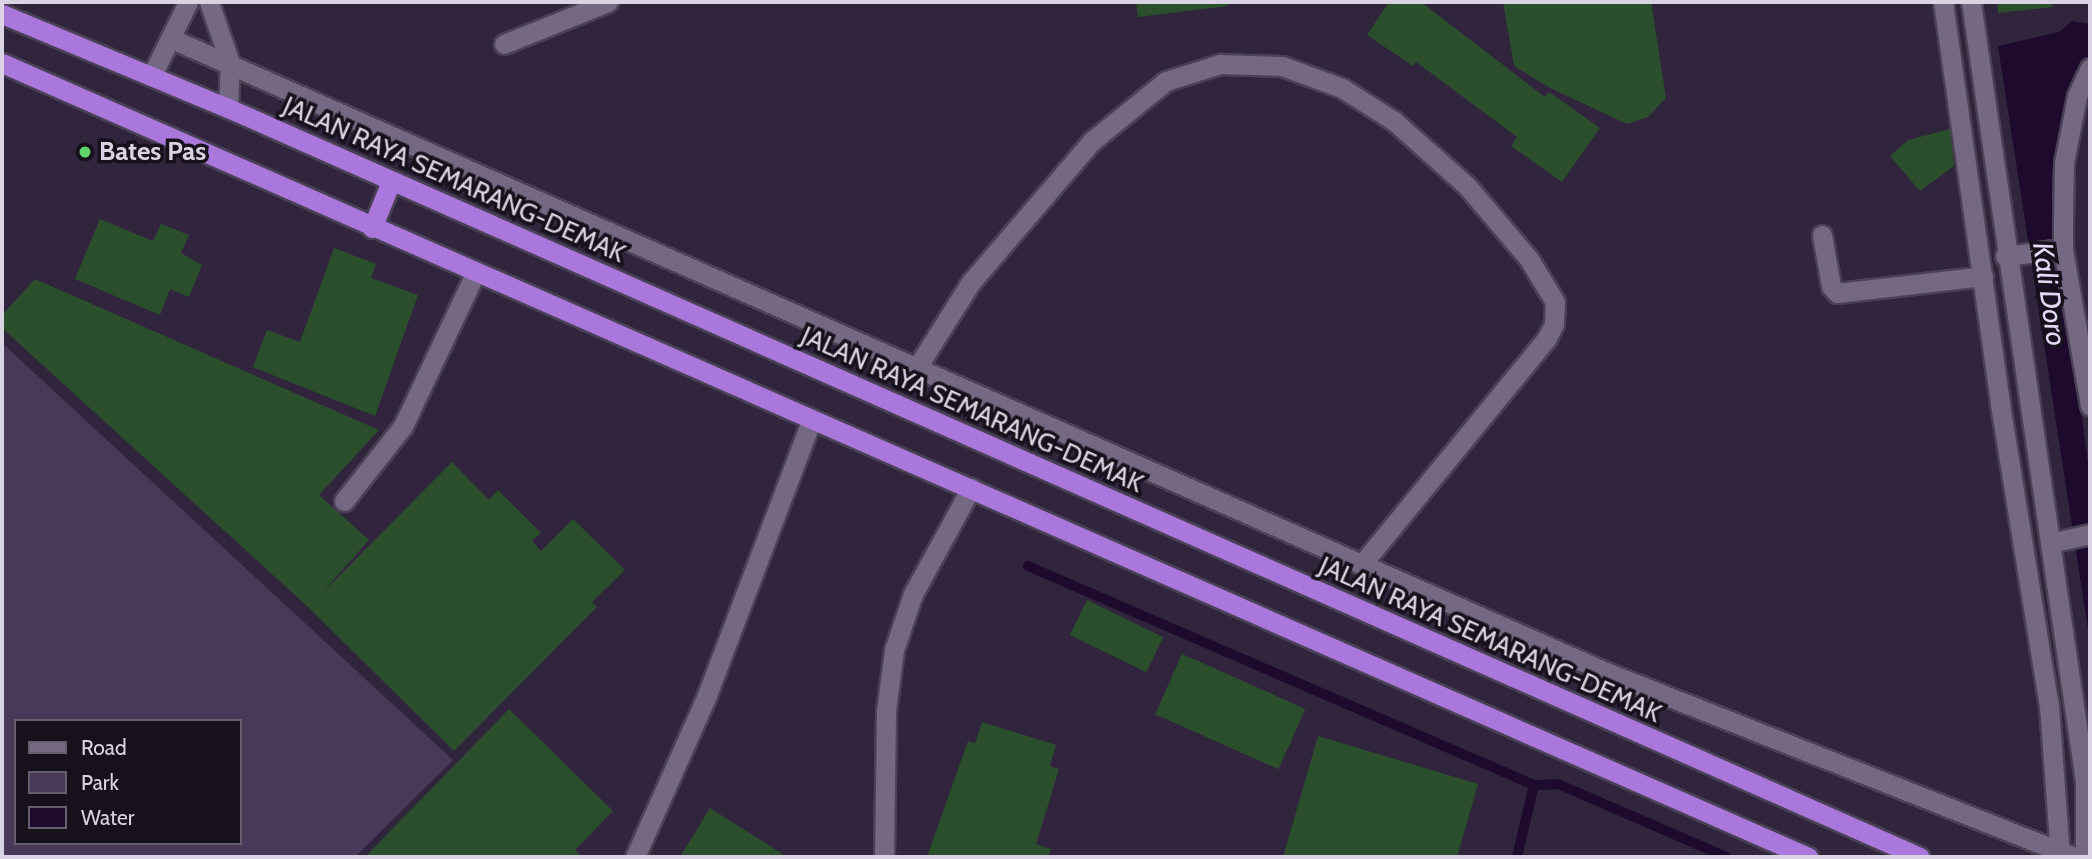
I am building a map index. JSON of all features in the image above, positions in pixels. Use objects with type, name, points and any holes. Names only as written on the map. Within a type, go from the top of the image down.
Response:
[{"type":"highway","name":"JALAN RAYA SEMARANG-DEMAK","points":[[2,14],[228,108],[390,184],[1920,857]]},
{"type":"highway","points":[[2,63],[475,274],[971,488],[1808,857]]},
{"type":"highway","points":[[372,228],[390,184]]},
{"type":"street","points":[[152,75],[188,2]]},
{"type":"street","points":[[209,2],[230,63],[228,108]]},
{"type":"street","points":[[504,44],[608,2]]},
{"type":"street","points":[[172,39],[230,63],[272,86],[404,138],[916,369],[1601,670],[2065,856],[2049,706],[1943,2]]},
{"type":"street","points":[[1971,2],[2014,255],[2057,541],[2085,782],[2085,857]]},
{"type":"street","points":[[1953,63],[1979,61]]},
{"type":"street","points":[[916,369],[971,282],[1092,141],[1166,81],[1220,64],[1269,66],[1342,88],[1394,121],[1467,186],[1530,259],[1555,302],[1554,324],[1547,338],[1361,565]]},
{"type":"street","points":[[2090,68],[2077,96],[2064,163],[2061,249],[2090,406]]},
{"type":"street","points":[[1822,235],[1831,286],[1837,293],[1983,275]]},
{"type":"street","points":[[2014,255],[2061,249]]},
{"type":"street","points":[[344,501],[403,426],[475,274]]},
{"type":"street","points":[[635,857],[707,695],[812,419]]},
{"type":"street","points":[[884,857],[886,712],[894,650],[914,594],[971,488]]},
{"type":"street","points":[[2057,541],[2090,534]]},
{"type":"green space","points":[[2,343],[453,760],[355,857],[2,857]]},
{"type":"water","name":"Kali Doro","points":[[2072,21],[2090,24],[2090,51],[2066,112],[2079,394],[2090,479],[2090,642],[1998,46],[2059,32]]},
{"type":"building","points":[[1136,2],[1228,2],[1228,6],[1138,17]]},
{"type":"building","points":[[1389,2],[1421,2],[1545,97],[1549,92],[1600,128],[1562,182],[1511,146],[1517,137],[1416,62],[1413,66],[1367,35]]},
{"type":"building","points":[[1503,2],[1651,2],[1666,98],[1648,117],[1627,124],[1550,88],[1514,66]]},
{"type":"building","points":[[1997,2],[2052,2],[2053,7],[1998,13]]},
{"type":"building","points":[[1950,129],[1954,166],[1920,191],[1890,156],[1908,140]]},
{"type":"building","points":[[100,219],[153,241],[161,224],[189,235],[181,253],[202,265],[189,297],[170,289],[160,315],[75,279]]},
{"type":"building","points":[[334,248],[376,264],[371,278],[418,295],[375,416],[253,367],[267,330],[300,342]]},
{"type":"building","points":[[35,279],[379,430],[319,495],[369,540],[321,594],[452,462],[489,500],[498,490],[541,533],[532,541],[541,551],[573,519],[625,570],[592,602],[597,607],[454,751],[308,607],[2,328],[2,315]]},
{"type":"building","points":[[1087,600],[1163,637],[1146,672],[1070,635]]},
{"type":"building","points":[[1182,654],[1305,709],[1278,769],[1155,714]]},
{"type":"building","points":[[509,709],[613,811],[575,850],[582,857],[365,857]]},
{"type":"building","points":[[982,722],[1056,745],[1050,766],[1059,769],[1036,844],[1051,849],[1048,857],[927,857],[968,741],[975,743]]},
{"type":"building","points":[[1318,736],[1478,784],[1457,857],[1283,857]]},
{"type":"building","points":[[710,808],[787,857],[680,857]]},
{"type":"waterway","points":[[1028,566],[1534,785],[1558,784],[1727,857]]},
{"type":"waterway","points":[[1517,857],[1534,785]]},
{"type":"place","name":"Bates Pas","points":[[85,152]]}]
